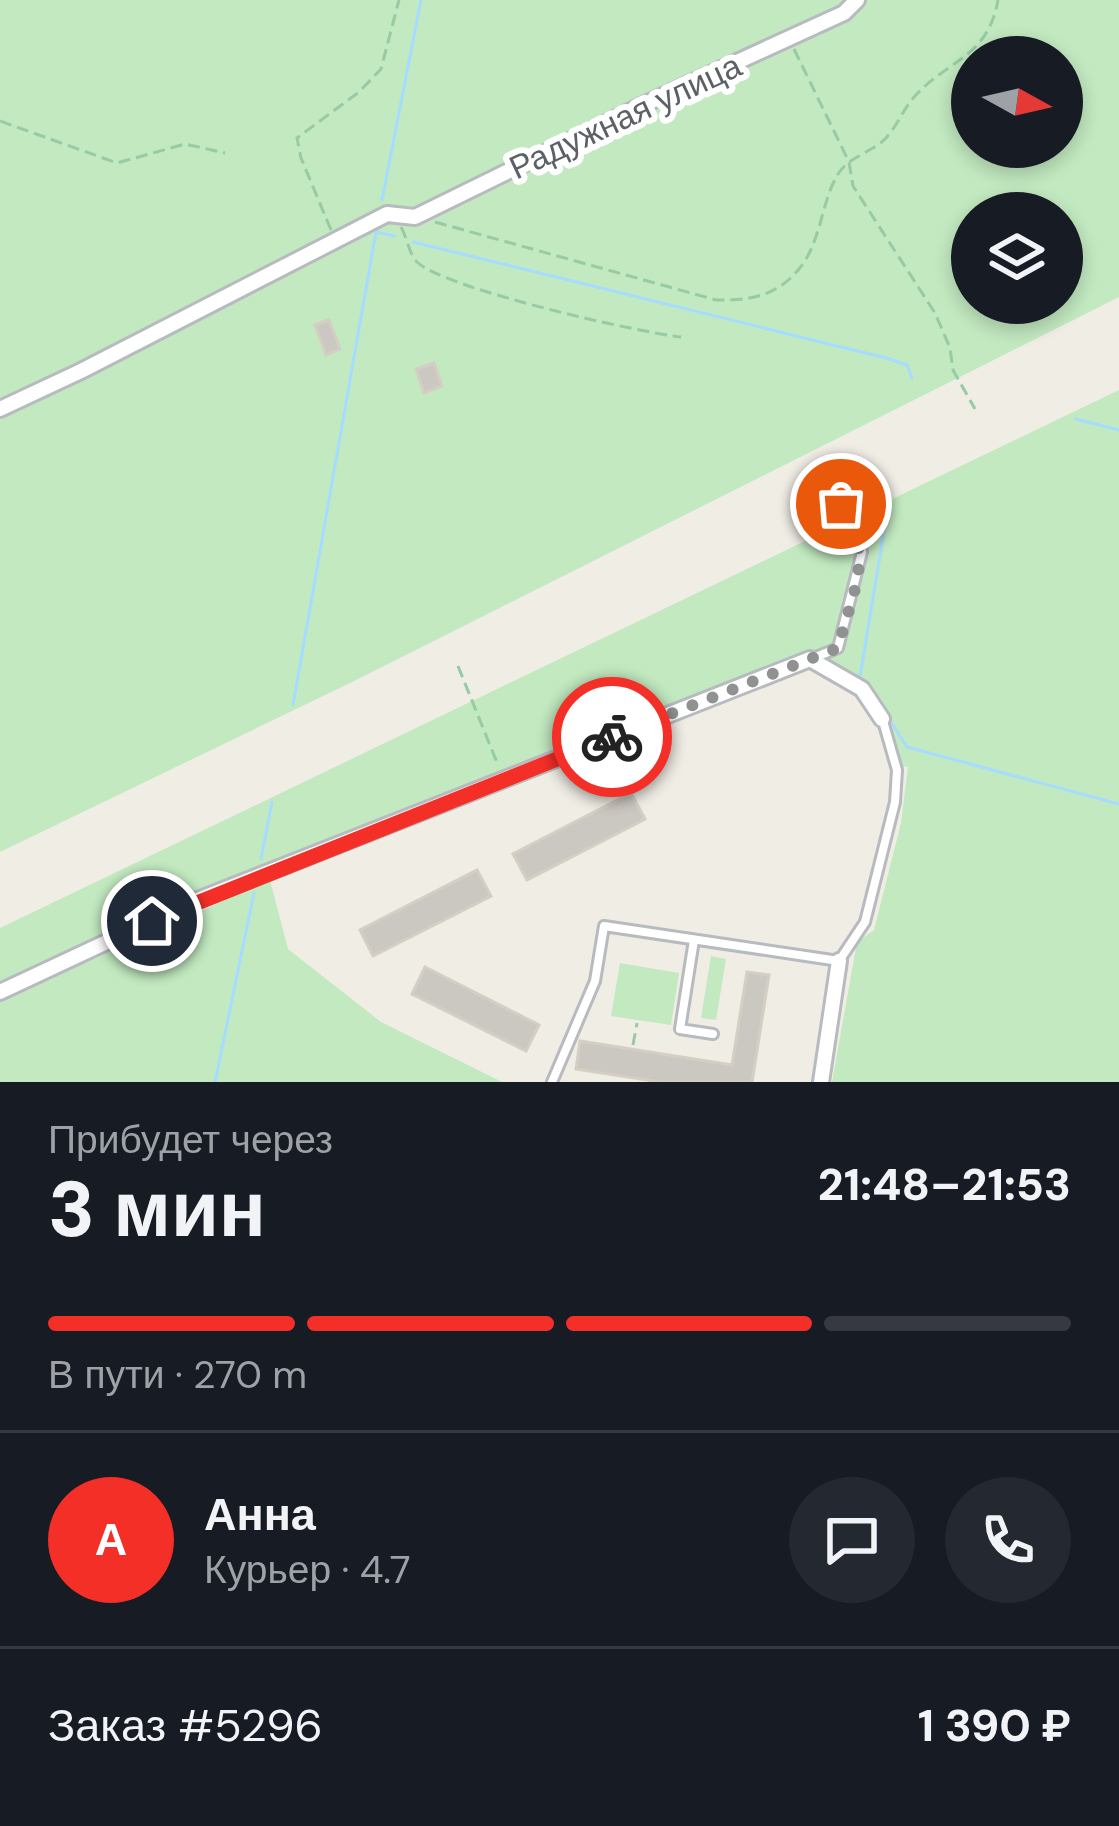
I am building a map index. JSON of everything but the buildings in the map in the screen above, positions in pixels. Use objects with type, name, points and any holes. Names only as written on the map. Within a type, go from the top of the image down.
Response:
[{"type":"street","name":"Радужная улица","points":[[415,217],[844,14],[856,0]]},
{"type":"street","points":[[0,409],[387,214],[415,217]]},
{"type":"street","points":[[0,992],[190,903],[810,659],[862,689],[882,719]]},
{"type":"street","points":[[821,1082],[838,962]]},
{"type":"lane","points":[[810,659],[838,648],[862,552],[856,526],[827,482]]},
{"type":"lane","points":[[552,1082],[595,981],[604,926],[838,962],[865,922],[895,802],[897,770],[882,719]]},
{"type":"lane","points":[[694,940],[680,1029],[713,1034]]},
{"type":"path","points":[[335,240],[297,138],[381,69],[399,0]]},
{"type":"path","points":[[415,217],[716,300],[748,301],[772,292],[801,268],[838,174],[881,142],[917,93],[970,53],[993,20],[998,0]]},
{"type":"path","points":[[790,38],[849,162],[853,186],[934,314],[950,348],[952,370],[974,409]]},
{"type":"path","points":[[0,121],[117,163],[185,144],[225,154]]},
{"type":"path","points":[[387,214],[405,232],[418,262],[447,276],[541,307],[681,337]]},
{"type":"path","points":[[458,666],[504,779]]},
{"type":"path","points":[[634,1045],[637,1023]]},
{"type":"green space","points":[[0,0],[1119,0],[1119,297],[1083,315],[1083,192],[951,192],[951,324],[1065,324],[350,683],[0,852]]},
{"type":"green space","points":[[1119,390],[1119,1082],[832,1082],[857,942],[874,930],[901,823],[908,767],[890,764],[879,728],[863,701],[839,681],[803,668],[800,658],[0,989],[0,928]]},
{"type":"green space","points":[[270,880],[288,949],[381,1022],[502,1082],[0,1082],[0,1001]]},
{"type":"green space","points":[[711,956],[726,959],[716,1020],[701,1018]]},
{"type":"green space","points":[[620,963],[679,973],[671,1025],[611,1016]]},
{"type":"waterway","points":[[382,200],[421,0]]},
{"type":"waterway","points":[[293,705],[376,232],[395,236]]},
{"type":"waterway","points":[[413,242],[886,358],[907,365],[912,378]]},
{"type":"waterway","points":[[1076,419],[1119,430]]},
{"type":"waterway","points":[[865,683],[860,677],[888,507]]},
{"type":"waterway","points":[[871,691],[907,747],[1119,804]]},
{"type":"waterway","points":[[261,859],[272,802]]},
{"type":"waterway","points":[[215,1082],[254,893]]},
{"type":"way so far","points":[[612,737],[838,648],[862,552],[856,526],[841,504]]},
{"type":"route","points":[[152,921],[612,737]]}]
